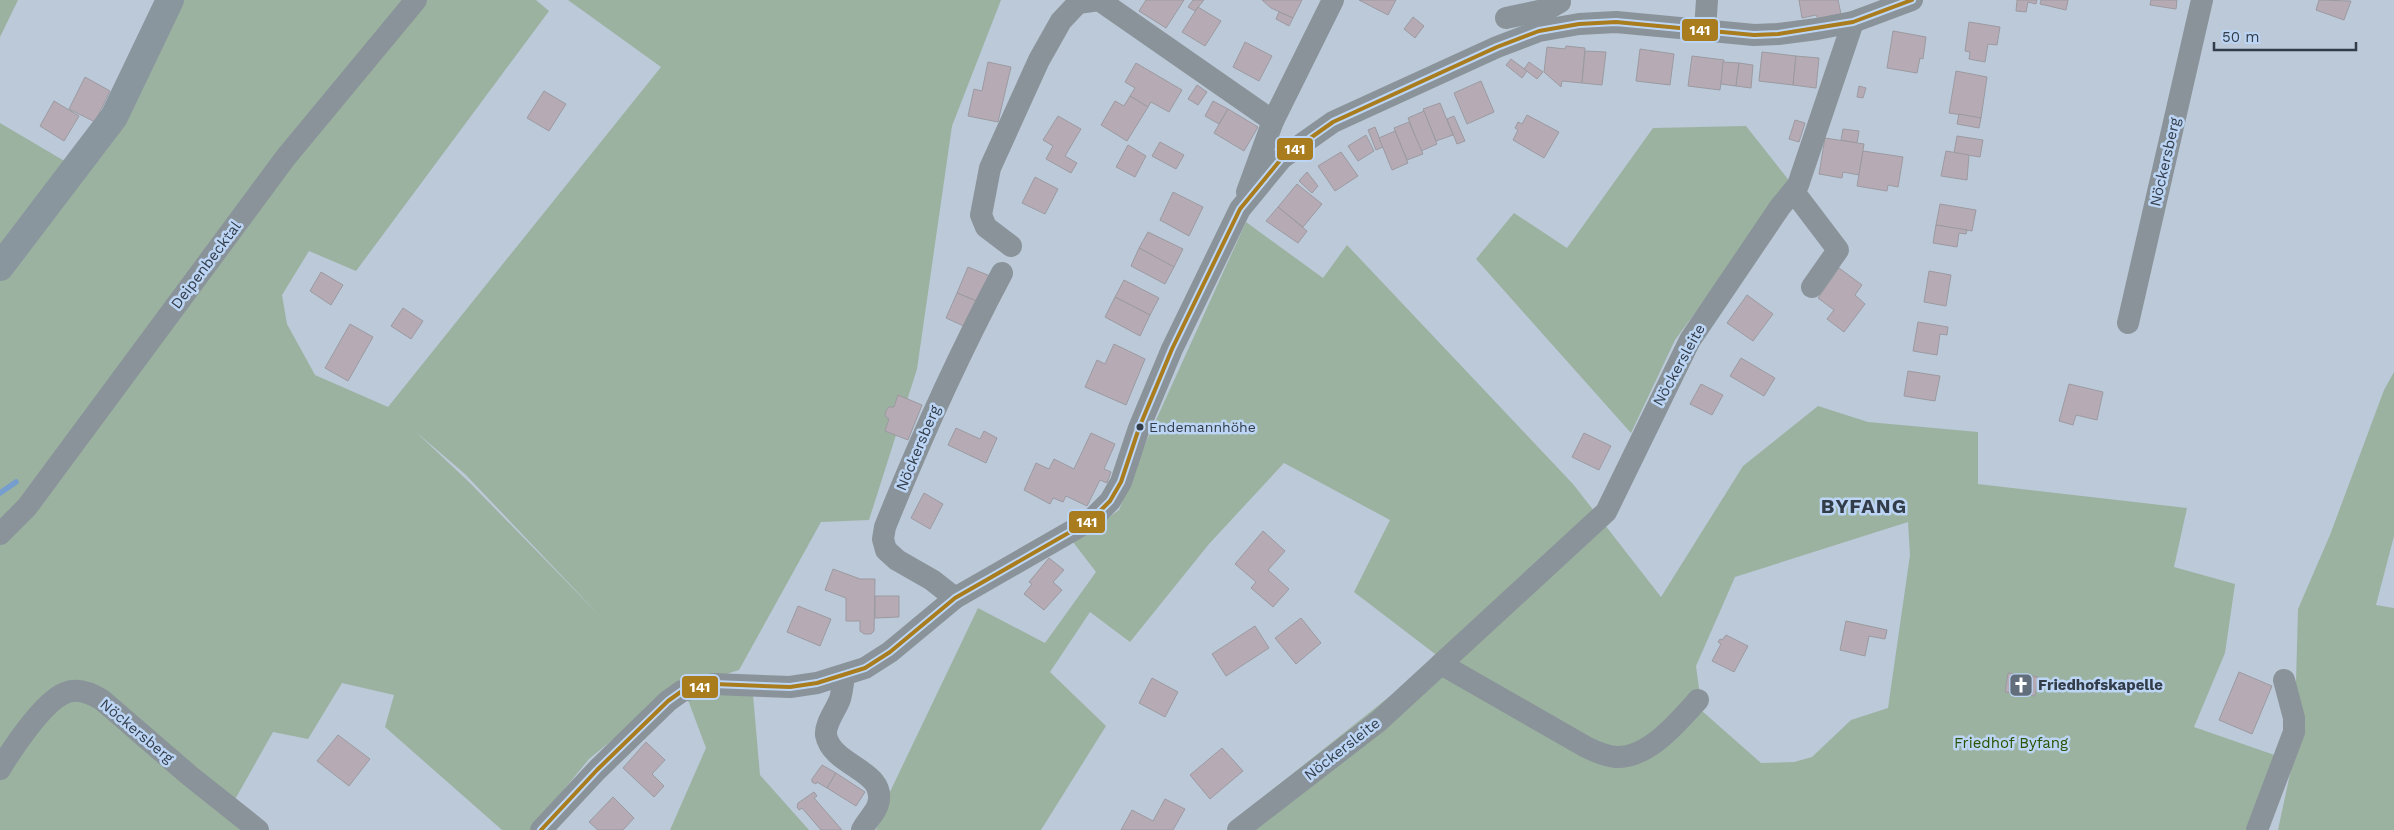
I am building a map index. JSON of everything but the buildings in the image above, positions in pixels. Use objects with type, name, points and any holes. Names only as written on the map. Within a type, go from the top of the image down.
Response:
[{"type":"main road","points":[[0,267],[114,117],[170,0]]},
{"type":"street","name":"Deipenbecktal","points":[[0,534],[27,507],[286,157],[416,0]]},
{"type":"street","points":[[1011,246],[986,227],[981,215],[990,168],[1039,60],[1061,21],[1078,3],[1099,0],[1273,121]]},
{"type":"street","points":[[542,830],[597,770],[668,701],[682,691],[714,684],[790,687],[844,676],[866,668],[890,652],[955,598],[1090,520],[1110,501],[1121,482],[1139,428],[1172,349],[1240,210],[1273,121],[1333,0]]},
{"type":"street","points":[[1705,30],[1707,0]]},
{"type":"street","points":[[1240,210],[1282,158],[1333,122],[1497,47],[1539,31],[1578,24],[1616,22],[1754,35],[1778,34],[1853,22],[1912,0]]},
{"type":"street","name":"Nöckersberg","points":[[2128,324],[2202,0]]},
{"type":"street","points":[[1497,47],[1511,9],[1548,9],[1560,2]]},
{"type":"street","name":"Nöckersleite","points":[[1238,830],[1379,721],[1606,512],[1690,340],[1780,207],[1794,192],[1853,22]]},
{"type":"street","points":[[1794,192],[1838,250],[1812,287]]},
{"type":"street","name":"Nöckersberg","points":[[955,598],[932,580],[897,560],[886,550],[883,539],[885,527],[929,420],[960,353],[1002,273]]},
{"type":"street","points":[[1441,664],[1577,743],[1600,754],[1617,757],[1632,754],[1661,737],[1698,700]]},
{"type":"street","points":[[844,676],[840,698],[826,732],[830,746],[837,756],[873,779],[879,792],[878,804],[862,830]]},
{"type":"street","points":[[2257,830],[2294,732],[2294,718],[2284,680]]},
{"type":"street","name":"Nöckersberg","points":[[0,769],[19,740],[44,709],[65,693],[84,691],[102,700],[190,776],[258,830]]},
{"type":"green space","points":[[0,0],[18,0],[0,37]]},
{"type":"green space","points":[[172,0],[536,0],[549,11],[356,271],[309,251],[282,295],[287,324],[315,375],[388,407],[661,67],[568,0],[1001,0],[952,126],[917,369],[869,520],[821,522],[739,670],[672,691],[589,759],[531,830],[502,830],[385,727],[394,695],[342,683],[308,739],[273,732],[229,810],[254,830],[0,830],[0,280]],"holes":[[[416,432],[465,474],[602,618],[470,483]]]},
{"type":"green space","points":[[0,123],[78,169],[0,277]]},
{"type":"green space","points":[[1746,126],[1791,183],[1675,340],[1631,433],[1476,259],[1514,213],[1567,248],[1653,128]]},
{"type":"green space","name":"Friedhof Byfang","points":[[1246,222],[1323,278],[1347,245],[1573,484],[1661,597],[1743,466],[1818,406],[1868,422],[1978,432],[1978,484],[2187,508],[2174,567],[2235,584],[2225,653],[2194,727],[2286,759],[2268,830],[1236,830],[1266,795],[1439,657],[1354,592],[1390,520],[1284,463],[1209,544],[1130,642],[1090,612],[1050,672],[1106,726],[1041,830],[876,830],[888,796],[978,608],[1045,643],[1096,572],[1073,542],[1119,510],[1146,442]],"holes":[[[1908,522],[1910,555],[1888,708],[1851,720],[1812,757],[1794,762],[1761,763],[1702,711],[1696,666],[1735,577]]]},
{"type":"green space","points":[[2394,372],[2394,536],[2376,605],[2394,608],[2394,830],[2278,830],[2294,755],[2298,609],[2330,535],[2384,390]]},
{"type":"green space","points":[[715,693],[753,695],[760,775],[809,830],[670,830],[706,748],[688,700]]},
{"type":"waterway","points":[[0,493],[16,482]]},
{"type":"transit line","name":"141","points":[[541,830],[597,770],[668,701],[682,691],[714,684],[790,687],[817,683],[865,668],[890,652],[955,598],[1091,520],[1110,501],[1121,482],[1139,428],[1172,349],[1240,209],[1282,158],[1333,122],[1497,47],[1539,31],[1579,24],[1616,22],[1754,35],[1778,34],[1853,22],[1912,0]]},
{"type":"place","name":"Endemannhöhe","points":[[1140,427]]},
{"type":"place","name":"Friedhofskapelle","points":[[2021,685]]},
{"type":"district","name":"BYFANG","points":[[1864,506]]}]
